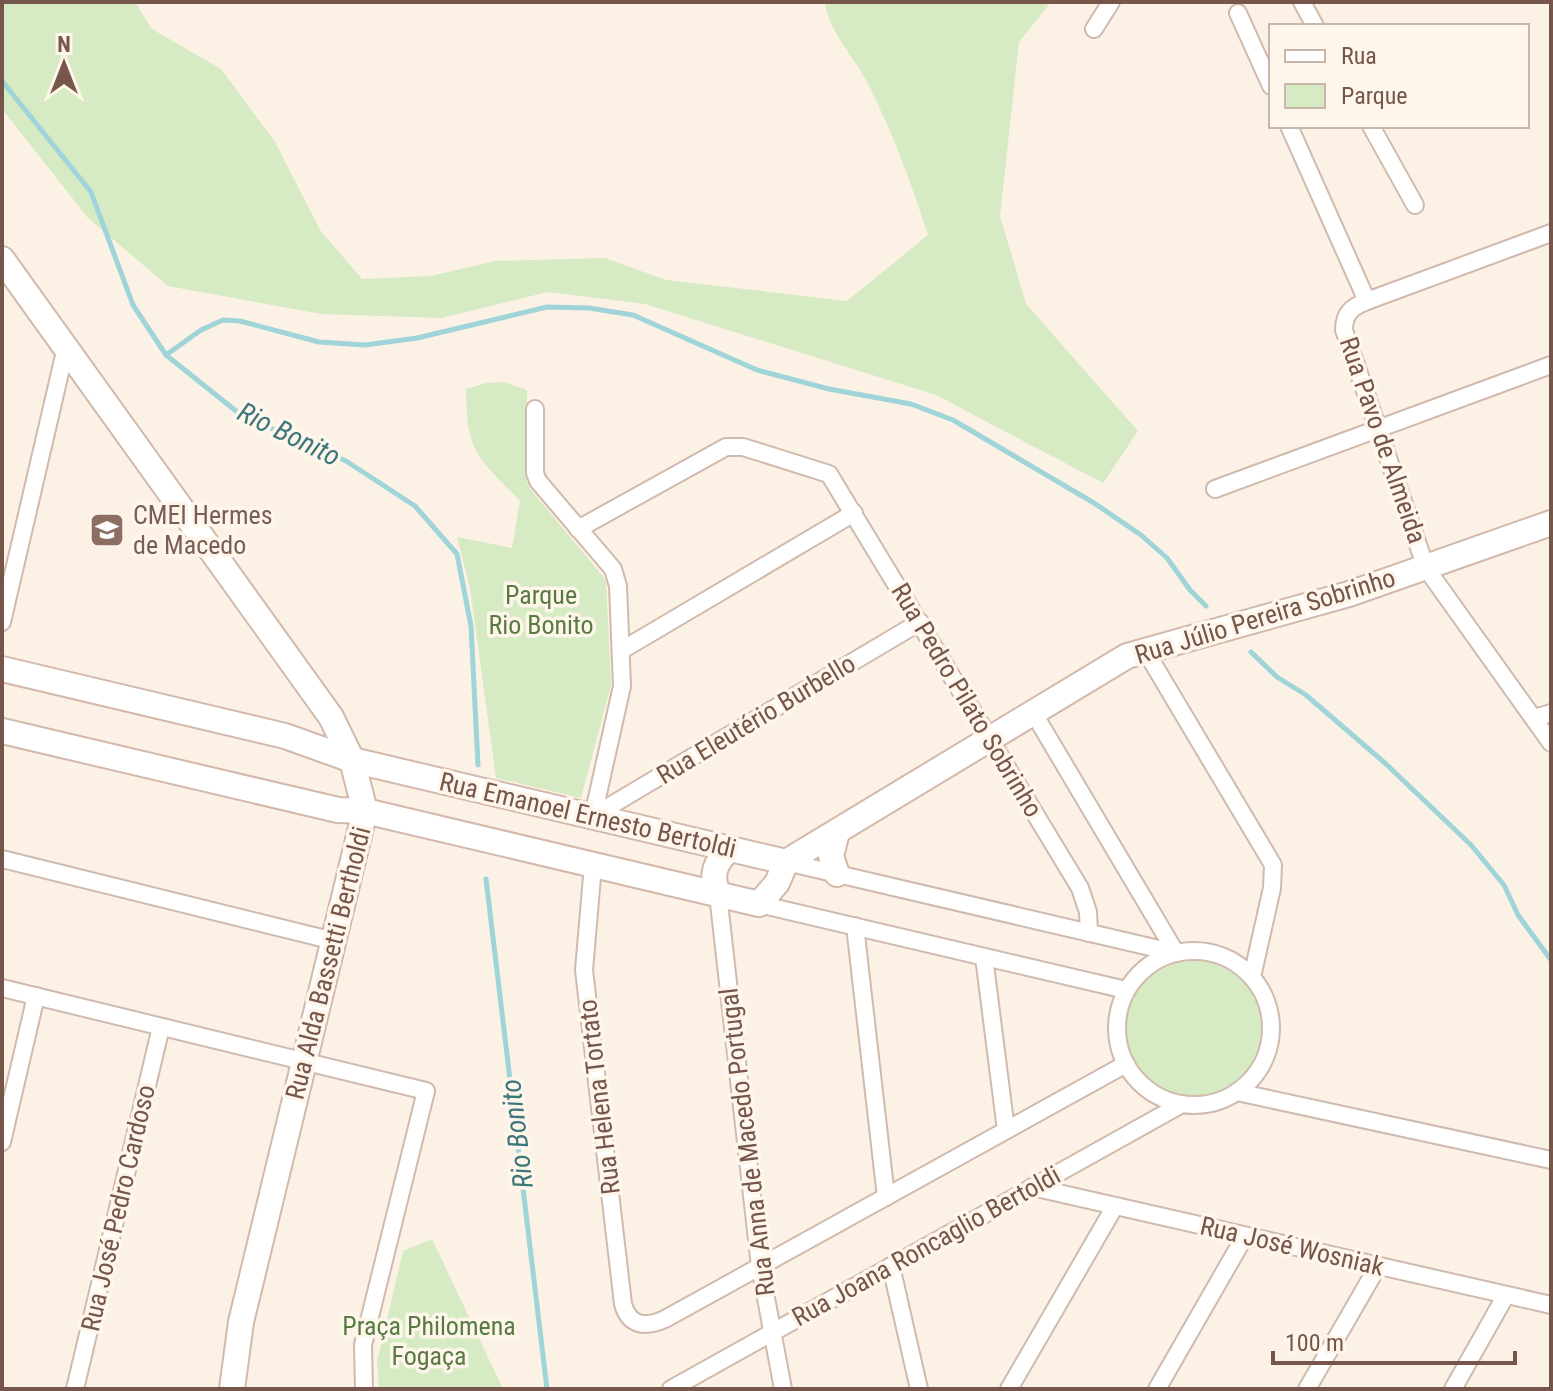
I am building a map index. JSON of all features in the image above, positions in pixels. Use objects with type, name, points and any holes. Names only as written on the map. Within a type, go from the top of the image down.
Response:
[{"type":"main road","name":"Rua Alda Bassetti Bertholdi","points":[[2,259],[331,717],[352,760],[365,811],[239,1333],[232,1389]]},
{"type":"main road","name":"Rua Júlio Pereira Sobrinho","points":[[786,862],[1116,662],[1145,650],[1315,604],[1551,523]]},
{"type":"main road","name":"Rua Emanoel Ernesto Bertoldi","points":[[2,669],[285,736],[352,760],[786,862]]},
{"type":"main road","name":"Rua Emanoel Ernesto Bertoldi","points":[[2,731],[338,810],[365,811],[759,904]]},
{"type":"main road","points":[[837,832],[831,856],[837,874]]},
{"type":"main road","points":[[718,894],[713,875],[715,866],[729,848]]},
{"type":"main road","points":[[759,904],[777,883],[786,862]]},
{"type":"street","points":[[1094,29],[1111,2]]},
{"type":"street","points":[[1302,2],[1314,24]]},
{"type":"street","points":[[1238,13],[1269,82]]},
{"type":"street","name":"Rua Pavo de Almeida","points":[[1290,128],[1367,301],[1351,309],[1344,319],[1344,330],[1426,568],[1543,715],[1551,743]]},
{"type":"street","points":[[1372,128],[1415,205]]},
{"type":"street","points":[[1367,301],[1551,233]]},
{"type":"street","points":[[2,622],[66,347]]},
{"type":"street","points":[[1215,489],[1551,365]]},
{"type":"street","points":[[535,409],[535,473],[538,481],[616,577],[622,650],[621,698],[593,816]]},
{"type":"street","name":"Rua Pedro Pilato Sobrinho","points":[[578,529],[726,447],[743,447],[829,474],[1080,888],[1088,912],[1089,933]]},
{"type":"street","points":[[622,650],[854,513]]},
{"type":"street","name":"Rua Eleutério Burbello","points":[[593,816],[920,622]]},
{"type":"street","points":[[1145,650],[1273,865],[1272,888],[1252,977]]},
{"type":"street","name":"Rua Pedro Pilato Sobrinho","points":[[1033,712],[1176,953]]},
{"type":"street","points":[[2,859],[334,941]]},
{"type":"street","name":"Rua Emanoel Ernesto Bertoldi","points":[[786,862],[1176,953]]},
{"type":"street","name":"Rua Helena Tortato","points":[[593,865],[584,970],[623,1304],[629,1319],[645,1325],[665,1319],[760,1266]]},
{"type":"street","name":"Rua Anna de Macedo Portugal","points":[[718,894],[760,1266],[783,1389]]},
{"type":"street","name":"Rua Emanoel Ernesto Bertoldi","points":[[759,904],[1126,990]]},
{"type":"street","points":[[855,926],[886,1197]]},
{"type":"street","points":[[1197,951],[1217,954],[1236,963],[1252,977],[1264,995],[1271,1016],[1271,1038],[1265,1059],[1253,1078],[1237,1092],[1201,1105],[1182,1104],[1159,1097],[1140,1083],[1126,1064],[1117,1040],[1118,1014],[1126,990],[1139,973],[1156,961],[1176,953],[1197,951]]},
{"type":"street","points":[[984,957],[1006,1130]]},
{"type":"street","points":[[2,988],[426,1091],[363,1345],[364,1389]]},
{"type":"street","points":[[2,1142],[36,996]]},
{"type":"street","name":"Rua José Pedro Cardoso","points":[[75,1389],[161,1027]]},
{"type":"street","points":[[760,1266],[1126,1064]]},
{"type":"street","points":[[1237,1092],[1551,1160]]},
{"type":"street","name":"Rua Joana Roncaglio Bertoldi","points":[[671,1389],[1182,1104]]},
{"type":"street","name":"Rua José Wosniak","points":[[1032,1187],[1551,1305]]},
{"type":"street","points":[[1009,1389],[1115,1206]]},
{"type":"street","points":[[1157,1389],[1245,1236]]},
{"type":"street","points":[[891,1266],[919,1389]]},
{"type":"street","points":[[1307,1389],[1378,1266]]},
{"type":"street","points":[[1453,1389],[1506,1295]]},
{"type":"green space","points":[[2,2],[135,2],[152,29],[221,69],[275,142],[320,230],[362,279],[431,276],[495,261],[605,258],[666,280],[847,301],[928,235],[886,121],[863,74],[831,24],[825,2],[1051,2],[1019,42],[1000,216],[1026,304],[1138,431],[1103,483],[936,395],[645,304],[548,292],[441,318],[321,314],[168,286],[88,218],[2,109]]},
{"type":"green space","name":"Parque Rio Bonito","points":[[504,382],[527,390],[527,482],[531,490],[606,580],[611,685],[581,798],[496,778],[470,588],[457,537],[512,548],[520,501],[478,453],[470,434],[467,412],[466,389]]},
{"type":"green space","points":[[1194,961],[1220,966],[1242,981],[1257,1003],[1262,1029],[1257,1055],[1242,1077],[1220,1092],[1194,1097],[1168,1092],[1146,1077],[1131,1055],[1126,1029],[1131,1003],[1146,981],[1168,966]]},
{"type":"green space","name":"Praça Philomena Fogaça","points":[[432,1239],[503,1389],[379,1389],[377,1362],[403,1251]]},
{"type":"waterway","name":"Rio Bonito","points":[[2,81],[91,192],[133,305],[166,355],[241,415],[346,461],[415,506],[457,554],[471,626],[478,765]]},
{"type":"waterway","points":[[166,355],[201,330],[223,320],[240,321],[319,342],[365,345],[417,338],[547,307],[589,308],[633,315],[757,370],[829,389],[911,404],[953,420],[1094,503],[1141,535],[1167,558],[1206,606]]},
{"type":"waterway","points":[[1251,652],[1277,677],[1306,695],[1386,764],[1471,845],[1504,885],[1518,915],[1551,960]]},
{"type":"waterway","name":"Rio Bonito","points":[[486,879],[547,1389]]},
{"type":"place","name":"CMEI Hermes de Macedo","points":[[107,530]]}]
